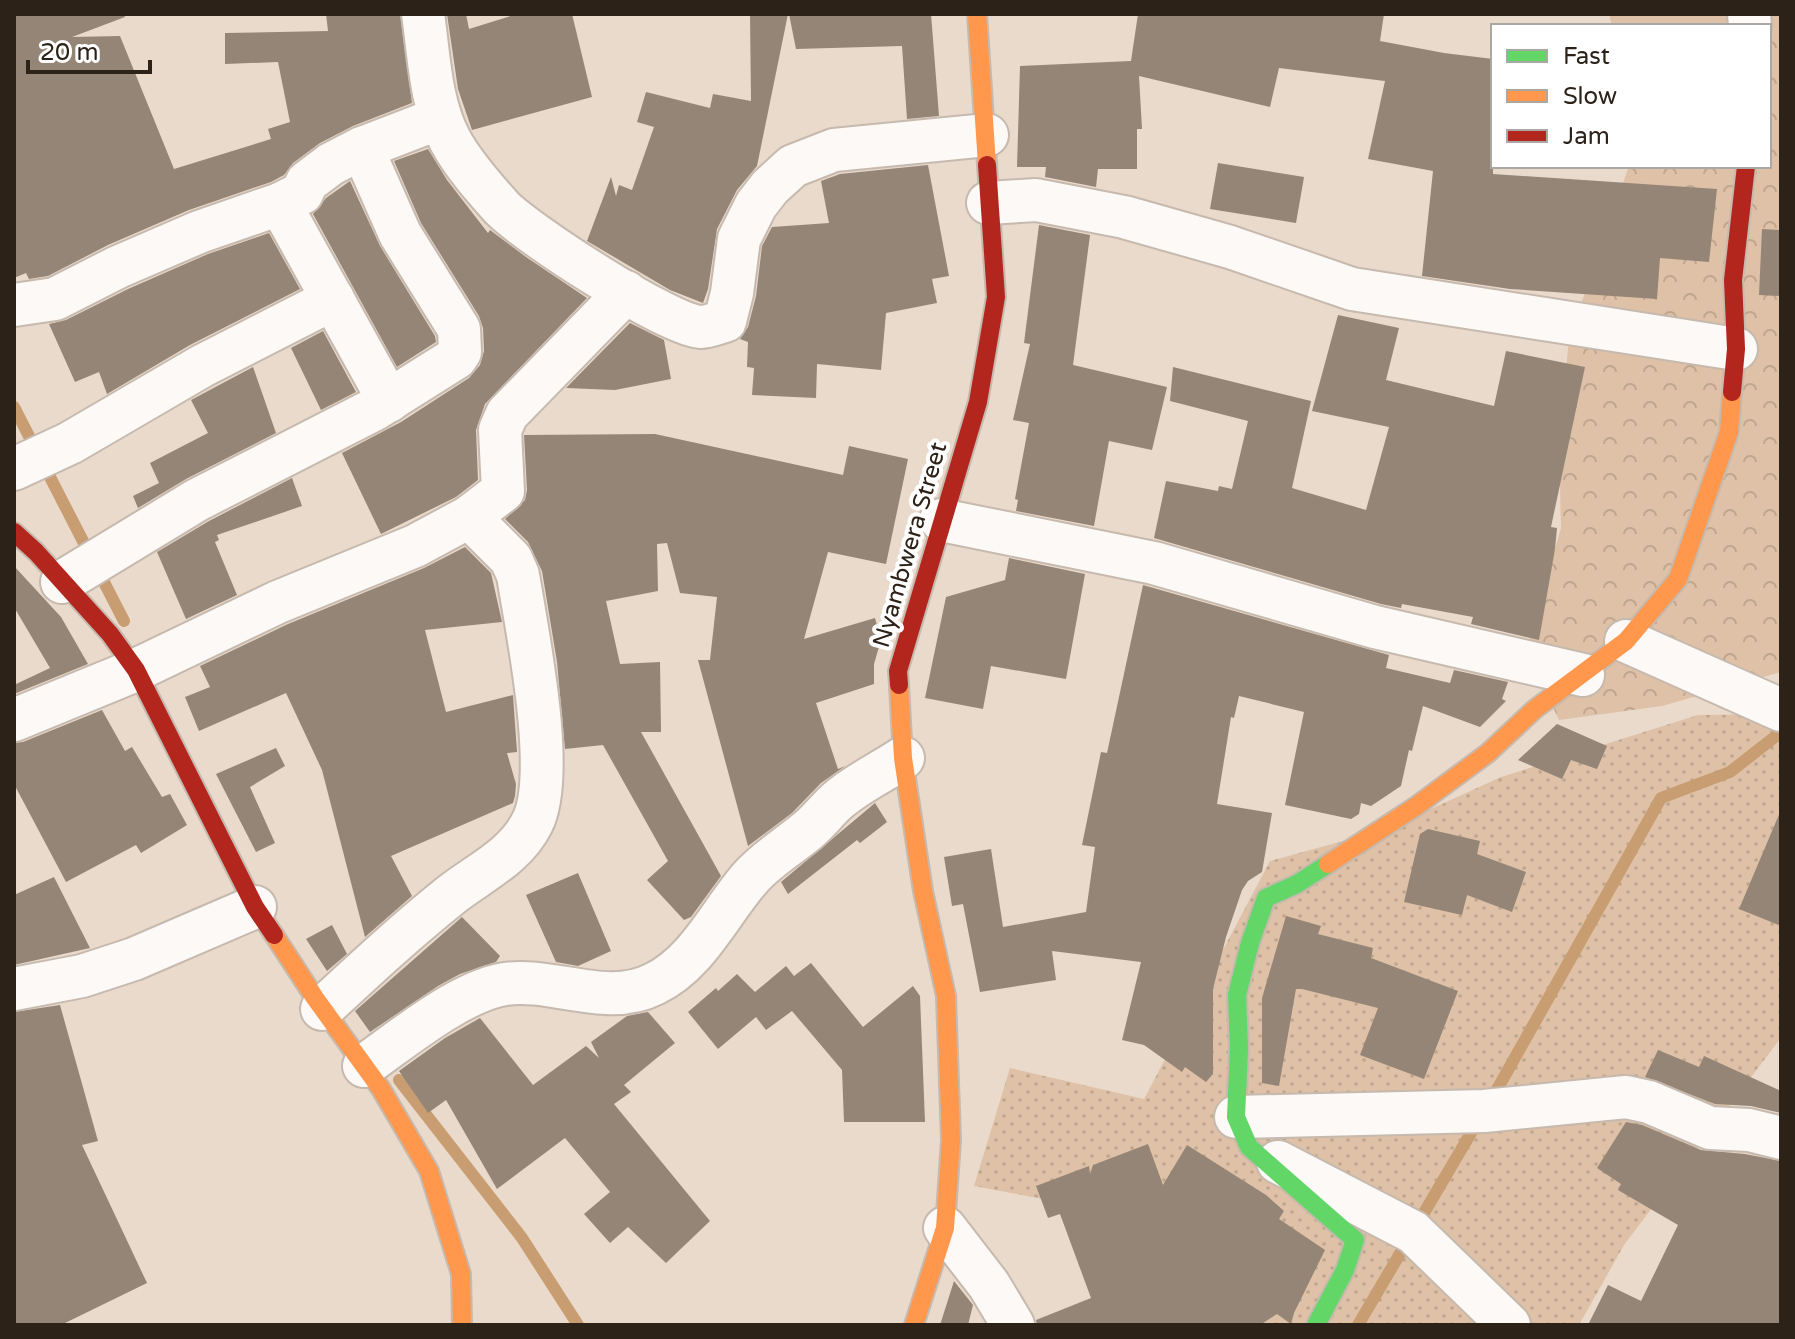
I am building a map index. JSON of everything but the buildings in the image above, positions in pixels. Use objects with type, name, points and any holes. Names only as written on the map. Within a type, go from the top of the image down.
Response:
[{"type":"street","points":[[423,14],[440,118],[451,141],[504,209],[626,292],[684,323],[703,327],[725,321],[739,239],[756,205],[793,166],[834,150],[987,135]]},
{"type":"street","name":"Nyambwera Street","points":[[914,1325],[945,1228],[951,1140],[946,996],[923,891],[903,758],[898,671],[978,402],[996,297],[977,14]]},
{"type":"street","points":[[14,305],[55,299],[118,267],[199,232],[280,204],[302,193],[307,182],[331,164],[362,148],[440,118]]},
{"type":"street","points":[[62,582],[197,500],[389,401],[456,358],[460,352],[461,336],[400,234],[362,148]]},
{"type":"street","points":[[1316,1325],[1345,1270],[1355,1240],[1243,1132],[1237,995],[1250,943],[1266,898],[1297,884],[1415,807],[1488,753],[1535,709],[1626,641],[1678,579],[1729,432],[1736,349],[1733,280],[1746,168]]},
{"type":"street","points":[[988,203],[1036,200],[1124,217],[1230,247],[1352,289],[1736,349]]},
{"type":"street","points":[[280,204],[389,401]]},
{"type":"street","points":[[14,720],[136,670],[278,602],[415,546],[469,517],[503,491],[500,430],[507,414],[626,292]]},
{"type":"street","points":[[14,469],[70,443],[202,366],[333,299]]},
{"type":"street","points":[[322,1009],[398,939],[518,845],[534,821],[541,789],[540,728],[518,575],[511,559],[469,517]]},
{"type":"street","points":[[941,520],[1154,563],[1375,627],[1583,675]]},
{"type":"street","points":[[14,532],[110,634],[136,670],[255,907],[322,1009],[381,1089],[429,1171],[461,1274],[462,1325]]},
{"type":"street","points":[[1626,641],[1781,710]]},
{"type":"street","points":[[364,1066],[451,1008],[503,984],[527,983],[606,992],[625,992],[653,985],[673,972],[690,955],[726,913],[751,876],[810,829],[839,799],[903,758]]},
{"type":"street","points":[[14,989],[82,976],[134,959],[255,907]]},
{"type":"street","points":[[1243,1132],[1626,1097],[1649,1102],[1710,1128],[1749,1130],[1781,1138]]},
{"type":"street","points":[[1243,1132],[1413,1232],[1509,1325]]},
{"type":"street","points":[[945,1228],[989,1285],[1013,1325]]},
{"type":"green space","points":[[1609,14],[1781,14],[1781,672],[1662,706],[1559,720],[1526,651],[1561,528],[1559,439],[1569,339],[1628,168],[1771,168],[1771,24],[1612,24]]},
{"type":"green space","points":[[1781,714],[1780,1039],[1624,1245],[1579,1325],[1245,1325],[1187,1226],[974,1186],[1010,1068],[1144,1099],[1270,861],[1387,829],[1501,777],[1698,715]]},
{"type":"waterway","points":[[14,407],[124,621]]},
{"type":"waterway","points":[[1490,1102],[1661,798],[1730,772],[1781,732]]},
{"type":"waterway","points":[[399,1080],[522,1238],[578,1325]]},
{"type":"waterway","points":[[1358,1325],[1478,1121]]},
{"type":"traffic: fast","points":[[1316,1325],[1345,1270],[1355,1240],[1249,1147],[1236,1117],[1239,1049],[1237,995],[1250,943],[1266,898],[1297,884],[1328,864]]},
{"type":"traffic: slow","points":[[977,14],[987,165]]},
{"type":"traffic: slow","points":[[1328,864],[1415,807],[1488,753],[1535,709],[1626,641],[1678,579],[1729,432],[1732,392]]},
{"type":"traffic: slow","points":[[899,685],[903,758],[923,891],[946,996],[951,1140],[945,1228],[914,1325]]},
{"type":"traffic: slow","points":[[274,935],[381,1089],[429,1171],[461,1274],[462,1325]]},
{"type":"traffic: jam","points":[[899,685],[898,671],[978,402],[996,297],[987,165]]},
{"type":"traffic: jam","points":[[1732,392],[1736,349],[1733,280],[1746,168]]},
{"type":"traffic: jam","points":[[14,532],[110,634],[136,670],[255,907],[274,935]]}]
